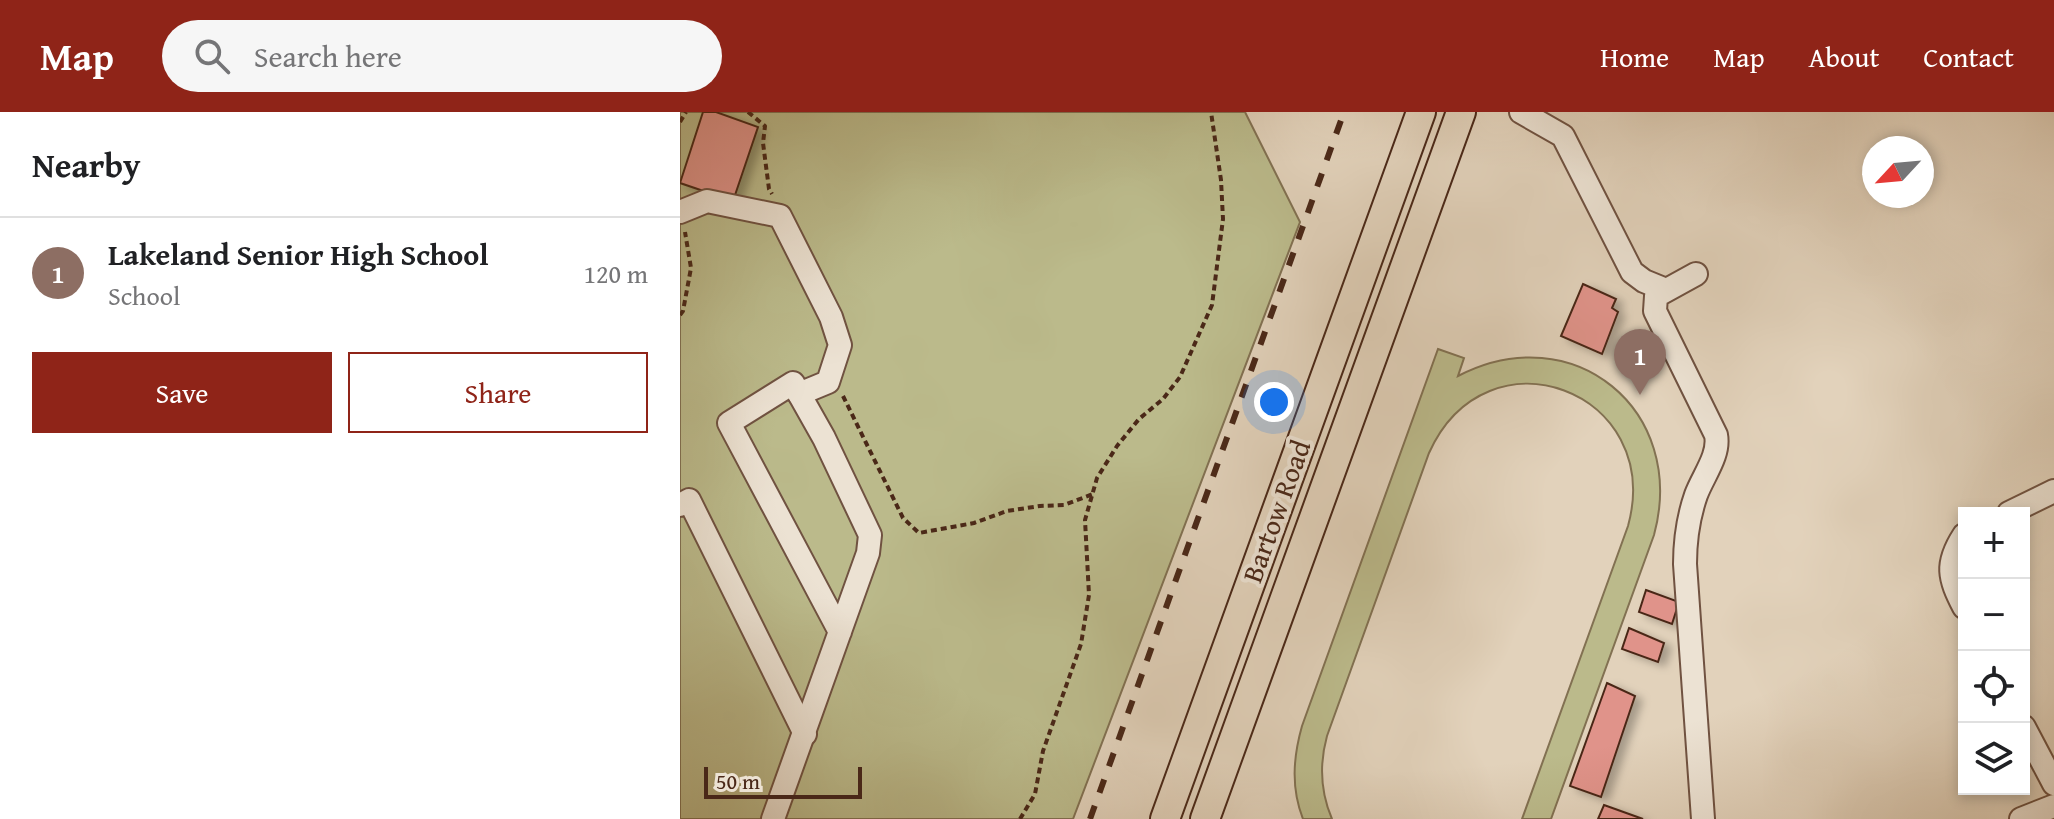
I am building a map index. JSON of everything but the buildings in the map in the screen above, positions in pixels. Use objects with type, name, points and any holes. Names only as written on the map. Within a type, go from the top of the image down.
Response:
[{"type":"main road","name":"Bartow Road","points":[[1165,819],[1421,112]]},
{"type":"main road","name":"Bartow Road","points":[[1205,819],[1461,112]]},
{"type":"street","points":[[1521,112],[1563,136],[1632,272],[1666,290]]},
{"type":"street","points":[[682,219],[707,201],[780,216],[831,317],[840,345],[828,382],[799,394]]},
{"type":"street","points":[[1696,274],[1656,296],[1655,311],[1716,435],[1718,445],[1696,496],[1685,534],[1703,819]]},
{"type":"street","points":[[773,819],[805,734],[868,553],[870,535],[824,438],[793,383],[729,423],[840,632]]},
{"type":"street","points":[[2021,507],[2054,491]]},
{"type":"street","points":[[680,505],[689,500],[805,734]]},
{"type":"street","points":[[1958,545],[1953,553],[1950,574],[1958,593]]},
{"type":"street","points":[[2030,738],[2054,784]]},
{"type":"street","points":[[2021,819],[2054,806]]},
{"type":"path","points":[[680,122],[686,112]]},
{"type":"path","points":[[748,112],[765,126],[763,143],[769,189],[776,200]]},
{"type":"path","points":[[1020,819],[1035,794],[1043,751],[1081,644],[1089,595],[1085,520],[1097,478],[1139,419],[1163,399],[1180,377],[1212,305],[1223,219],[1211,112]]},
{"type":"path","points":[[680,315],[691,268],[682,219]]},
{"type":"path","points":[[841,391],[903,518],[919,533],[974,523],[1007,511],[1064,505],[1093,494]]},
{"type":"shaded area","points":[[680,112],[1245,112],[1300,222],[1073,819],[680,819]]},
{"type":"shaded area","points":[[1438,349],[1464,358],[1458,376],[1501,360],[1542,358],[1580,367],[1612,386],[1637,414],[1654,449],[1660,490],[1654,535],[1551,819],[1522,819],[1628,526],[1632,479],[1621,440],[1597,410],[1564,390],[1527,384],[1490,391],[1456,414],[1429,453],[1327,736],[1322,778],[1332,819],[1303,819],[1295,773],[1302,726]]},
{"type":"railway","points":[[1090,819],[1344,112]]},
{"type":"place","name":"Lakeland Senior High School","points":[[1640,395]]}]
